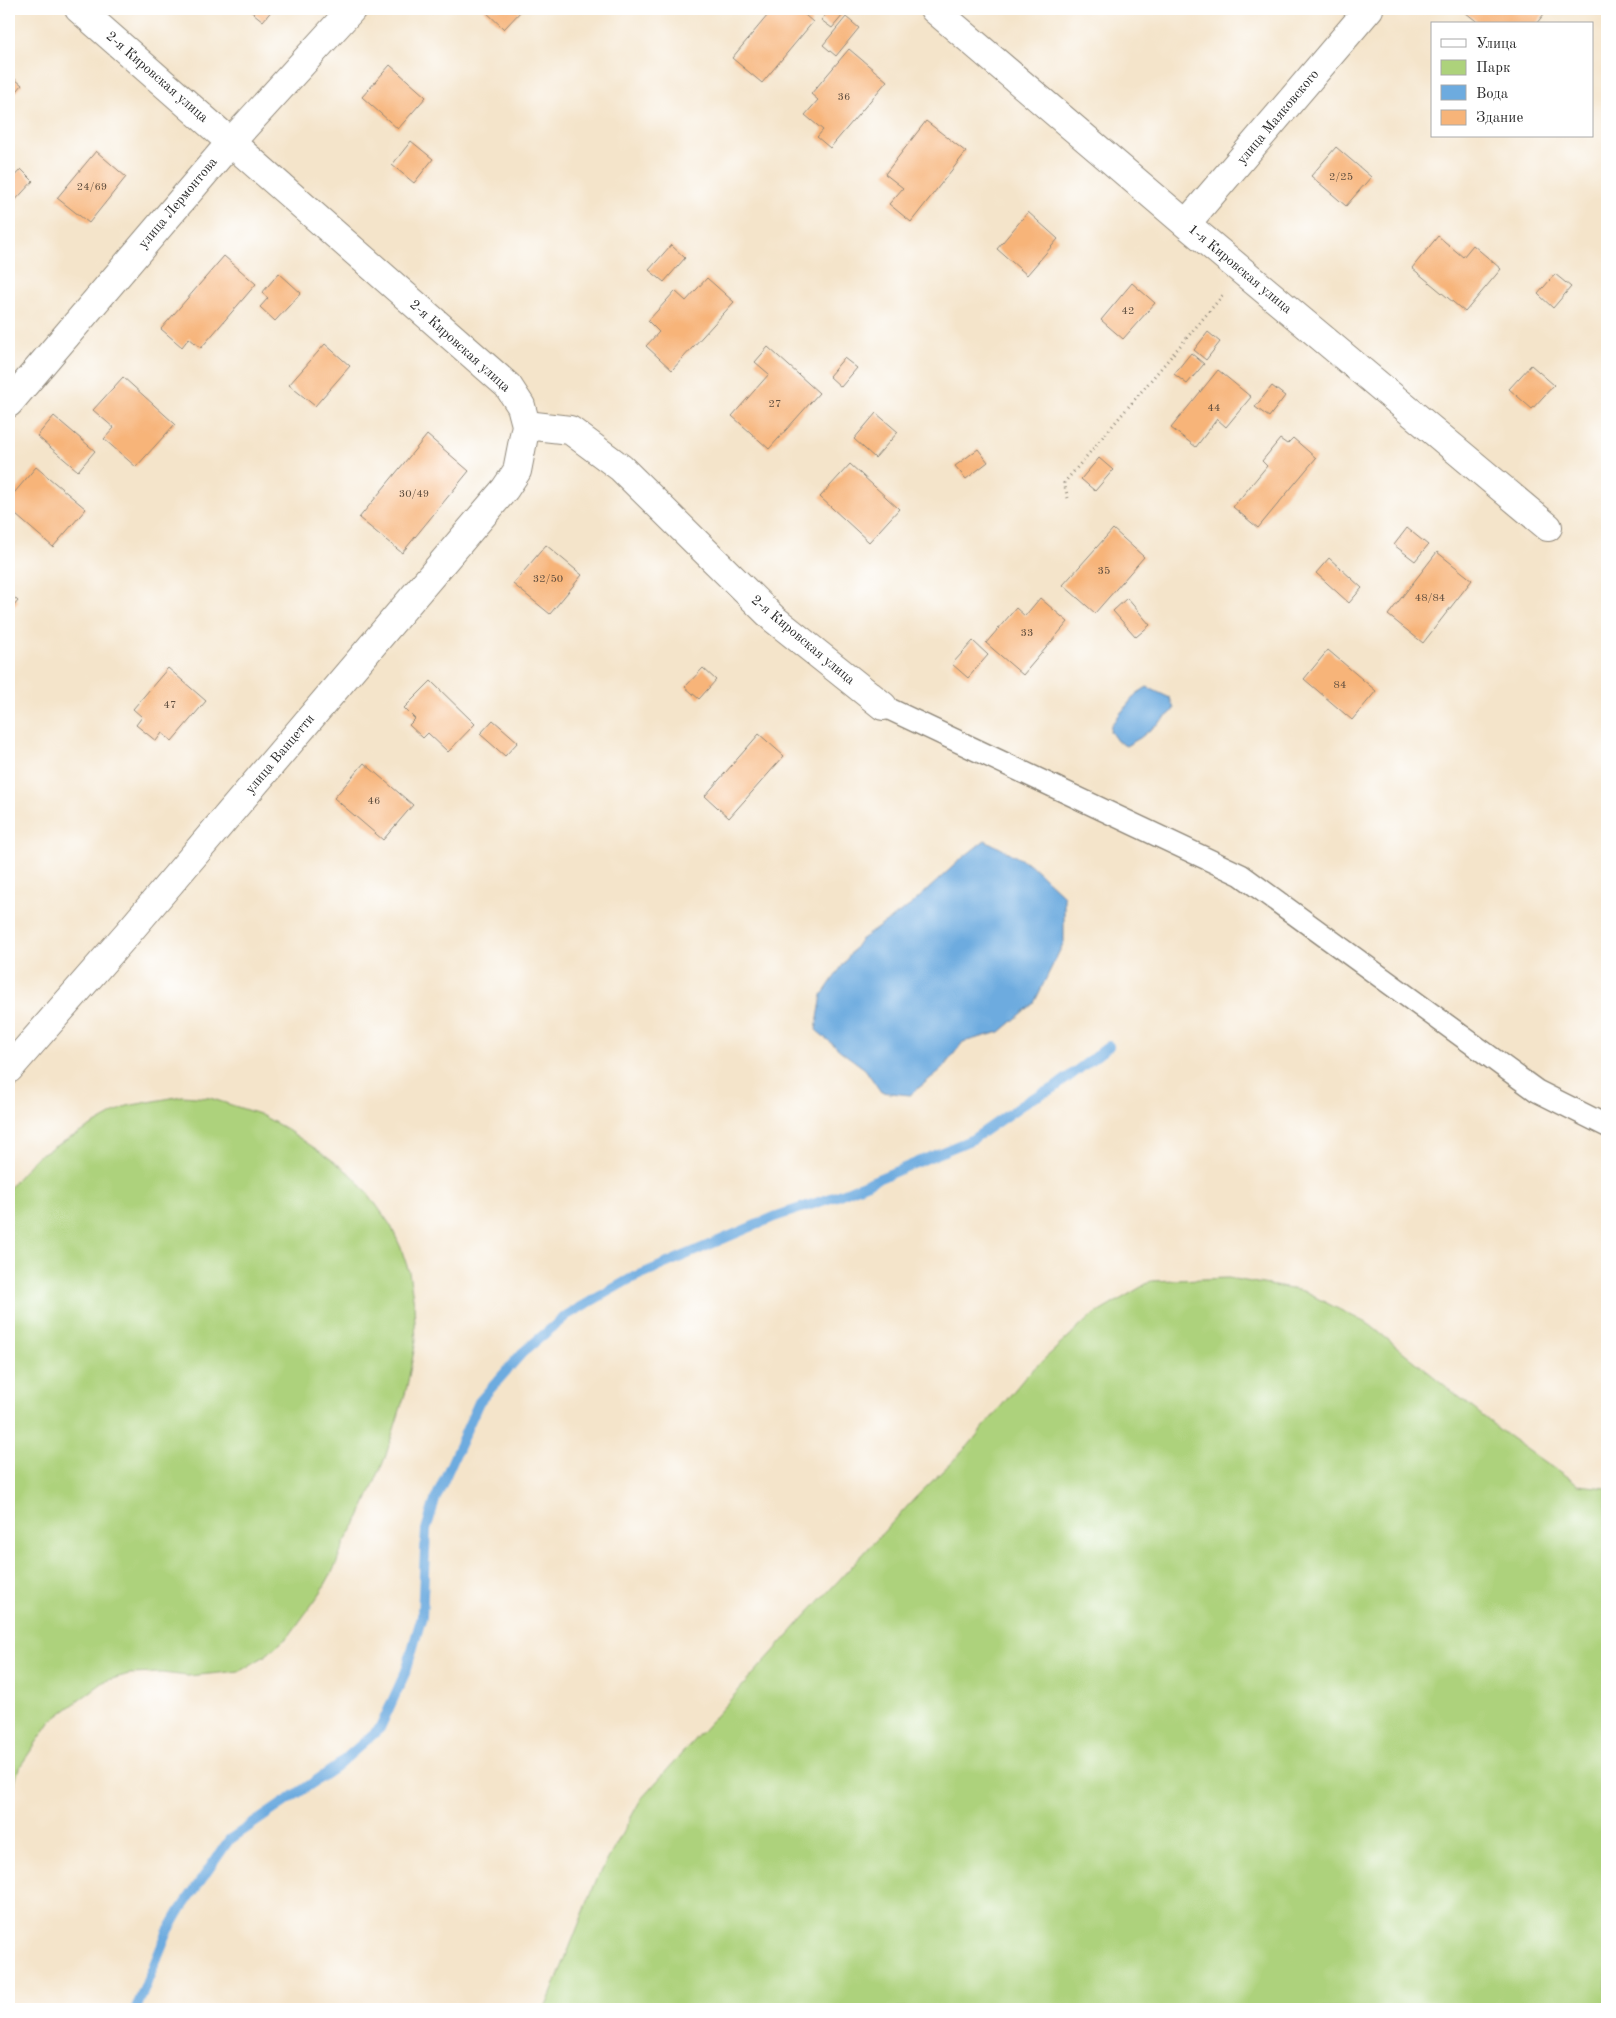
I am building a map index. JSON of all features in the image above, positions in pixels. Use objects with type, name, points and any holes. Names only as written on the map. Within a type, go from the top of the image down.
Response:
[{"type":"street","name":"2-я Кировская улица","points":[[80,9],[508,386],[521,406],[526,425],[570,430],[621,468],[774,619],[883,706]]},
{"type":"street","name":"улица Лермонтова","points":[[9,403],[230,142],[352,9]]},
{"type":"street","name":"1-я Кировская улица","points":[[934,9],[1186,224],[1548,527]]},
{"type":"street","name":"улица Маяковского","points":[[1186,224],[1369,9]]},
{"type":"street","name":"улица Ванцетти","points":[[9,1069],[127,934],[505,489],[517,470],[526,425]]},
{"type":"lane","points":[[883,706],[1241,875],[1537,1091],[1607,1126]]},
{"type":"path","points":[[1068,498],[1064,483],[1243,272]]},
{"type":"green space","points":[[182,1096],[210,1098],[259,1114],[283,1127],[328,1157],[353,1176],[370,1196],[391,1226],[409,1272],[414,1304],[416,1341],[406,1391],[385,1458],[360,1517],[344,1543],[336,1565],[321,1592],[289,1636],[265,1656],[240,1671],[188,1676],[162,1673],[129,1674],[105,1681],[51,1721],[19,1768],[9,1801],[9,1188],[36,1157],[127,1106]]},
{"type":"green space","points":[[1228,1278],[1303,1291],[1370,1325],[1505,1434],[1577,1485],[1607,1488],[1607,2009],[545,2009],[596,1881],[641,1799],[800,1622],[916,1497],[968,1446],[1027,1375],[1089,1318],[1151,1281]]},
{"type":"water","points":[[1147,687],[1170,698],[1174,709],[1140,738],[1126,746],[1117,741],[1110,731],[1111,725],[1136,694]]},
{"type":"water","points":[[985,840],[1030,864],[1064,896],[1064,942],[1034,1003],[1000,1032],[963,1042],[942,1069],[910,1095],[881,1092],[865,1069],[816,1030],[822,995],[860,940],[911,905],[961,859]]},
{"type":"building","points":[[248,9],[273,9],[263,21]]},
{"type":"building","points":[[483,9],[523,9],[504,29]]},
{"type":"building","points":[[773,9],[798,9],[813,22],[762,83],[732,58]]},
{"type":"building","points":[[831,9],[836,9],[843,15],[832,28],[821,20]]},
{"type":"building","points":[[1461,9],[1548,9],[1538,22],[1477,22]]},
{"type":"building","points":[[846,17],[859,28],[836,56],[823,45]]},
{"type":"building","points":[[849,49],[887,81],[830,148],[817,137],[823,130],[805,115],[818,100],[811,94]]},
{"type":"building","points":[[390,65],[426,97],[398,129],[362,97]]},
{"type":"building","points":[[9,74],[22,85],[9,101]]},
{"type":"building","points":[[926,121],[966,152],[911,222],[889,204],[903,188],[885,174]]},
{"type":"building","points":[[411,141],[433,159],[414,183],[392,165]]},
{"type":"building","points":[[1336,147],[1371,177],[1346,206],[1311,176]]},
{"type":"building","points":[[96,151],[126,177],[89,223],[57,198]]},
{"type":"building","points":[[21,169],[33,181],[11,205],[9,203],[9,182]]},
{"type":"building","points":[[1028,212],[1058,239],[1027,275],[997,249]]},
{"type":"building","points":[[1438,236],[1463,257],[1473,245],[1501,269],[1465,312],[1412,268]]},
{"type":"building","points":[[671,245],[685,258],[664,282],[649,270]]},
{"type":"building","points":[[224,256],[256,284],[201,348],[189,338],[182,347],[161,329]]},
{"type":"building","points":[[279,273],[301,293],[275,321],[260,307],[268,298],[262,293]]},
{"type":"building","points":[[1555,274],[1571,287],[1553,308],[1538,294]]},
{"type":"building","points":[[707,278],[734,302],[672,370],[646,346],[659,332],[648,321],[675,291],[686,301]]},
{"type":"building","points":[[1132,283],[1155,303],[1123,339],[1101,320]]},
{"type":"building","points":[[1208,332],[1220,342],[1206,360],[1194,350]]},
{"type":"building","points":[[325,344],[350,366],[315,406],[289,385]]},
{"type":"building","points":[[768,347],[819,393],[769,449],[732,416],[769,374],[755,362]]},
{"type":"building","points":[[1191,353],[1204,364],[1187,384],[1174,374]]},
{"type":"building","points":[[844,358],[857,368],[841,387],[829,376]]},
{"type":"building","points":[[1531,365],[1554,385],[1532,409],[1509,389]]},
{"type":"building","points":[[1218,370],[1251,397],[1226,427],[1217,419],[1196,447],[1171,428]]},
{"type":"building","points":[[123,377],[175,424],[136,467],[104,439],[114,428],[93,410]]},
{"type":"building","points":[[1272,386],[1285,396],[1269,417],[1255,407]]},
{"type":"building","points":[[876,413],[898,432],[875,458],[854,439]]},
{"type":"building","points":[[54,416],[95,451],[78,471],[37,436]]},
{"type":"building","points":[[427,435],[469,471],[402,553],[359,518]]},
{"type":"building","points":[[1293,438],[1316,458],[1258,528],[1233,507],[1267,466],[1262,461],[1280,439],[1287,444]]},
{"type":"building","points":[[978,449],[988,462],[966,479],[955,466]]},
{"type":"building","points":[[1099,458],[1113,470],[1095,491],[1081,479]]},
{"type":"building","points":[[850,464],[899,509],[869,542],[820,497]]},
{"type":"building","points":[[36,467],[86,509],[53,547],[9,509],[9,499]]},
{"type":"building","points":[[1407,528],[1428,545],[1415,561],[1394,545]]},
{"type":"building","points":[[1113,529],[1144,557],[1095,613],[1063,585]]},
{"type":"building","points":[[546,545],[582,575],[550,614],[513,584]]},
{"type":"building","points":[[1437,552],[1472,580],[1423,643],[1388,615]]},
{"type":"building","points":[[1329,558],[1362,588],[1349,603],[1316,573]]},
{"type":"building","points":[[9,593],[18,601],[9,612]]},
{"type":"building","points":[[1040,598],[1068,622],[1023,675],[986,643],[1016,608],[1025,616]]},
{"type":"building","points":[[1127,598],[1150,625],[1136,637],[1113,611]]},
{"type":"building","points":[[973,641],[988,655],[968,678],[952,664]]},
{"type":"building","points":[[1328,650],[1376,691],[1352,720],[1304,679]]},
{"type":"building","points":[[168,668],[206,701],[172,741],[162,733],[156,741],[136,725],[142,717],[133,709]]},
{"type":"building","points":[[703,668],[716,680],[699,699],[685,687]]},
{"type":"building","points":[[431,681],[475,724],[448,752],[428,733],[423,738],[409,725],[415,719],[404,708]]},
{"type":"building","points":[[493,720],[518,742],[505,756],[480,734]]},
{"type":"building","points":[[759,734],[784,756],[729,818],[705,796]]},
{"type":"building","points":[[364,763],[413,805],[383,840],[334,798]]},
{"type":"waterway","points":[[136,2009],[167,1933],[181,1909],[229,1840],[336,1767],[380,1728],[406,1671],[422,1616],[426,1530],[435,1500],[479,1402],[522,1353],[567,1315],[630,1279],[774,1217],[837,1196],[973,1139],[1029,1100],[1054,1088],[1109,1046]]}]
